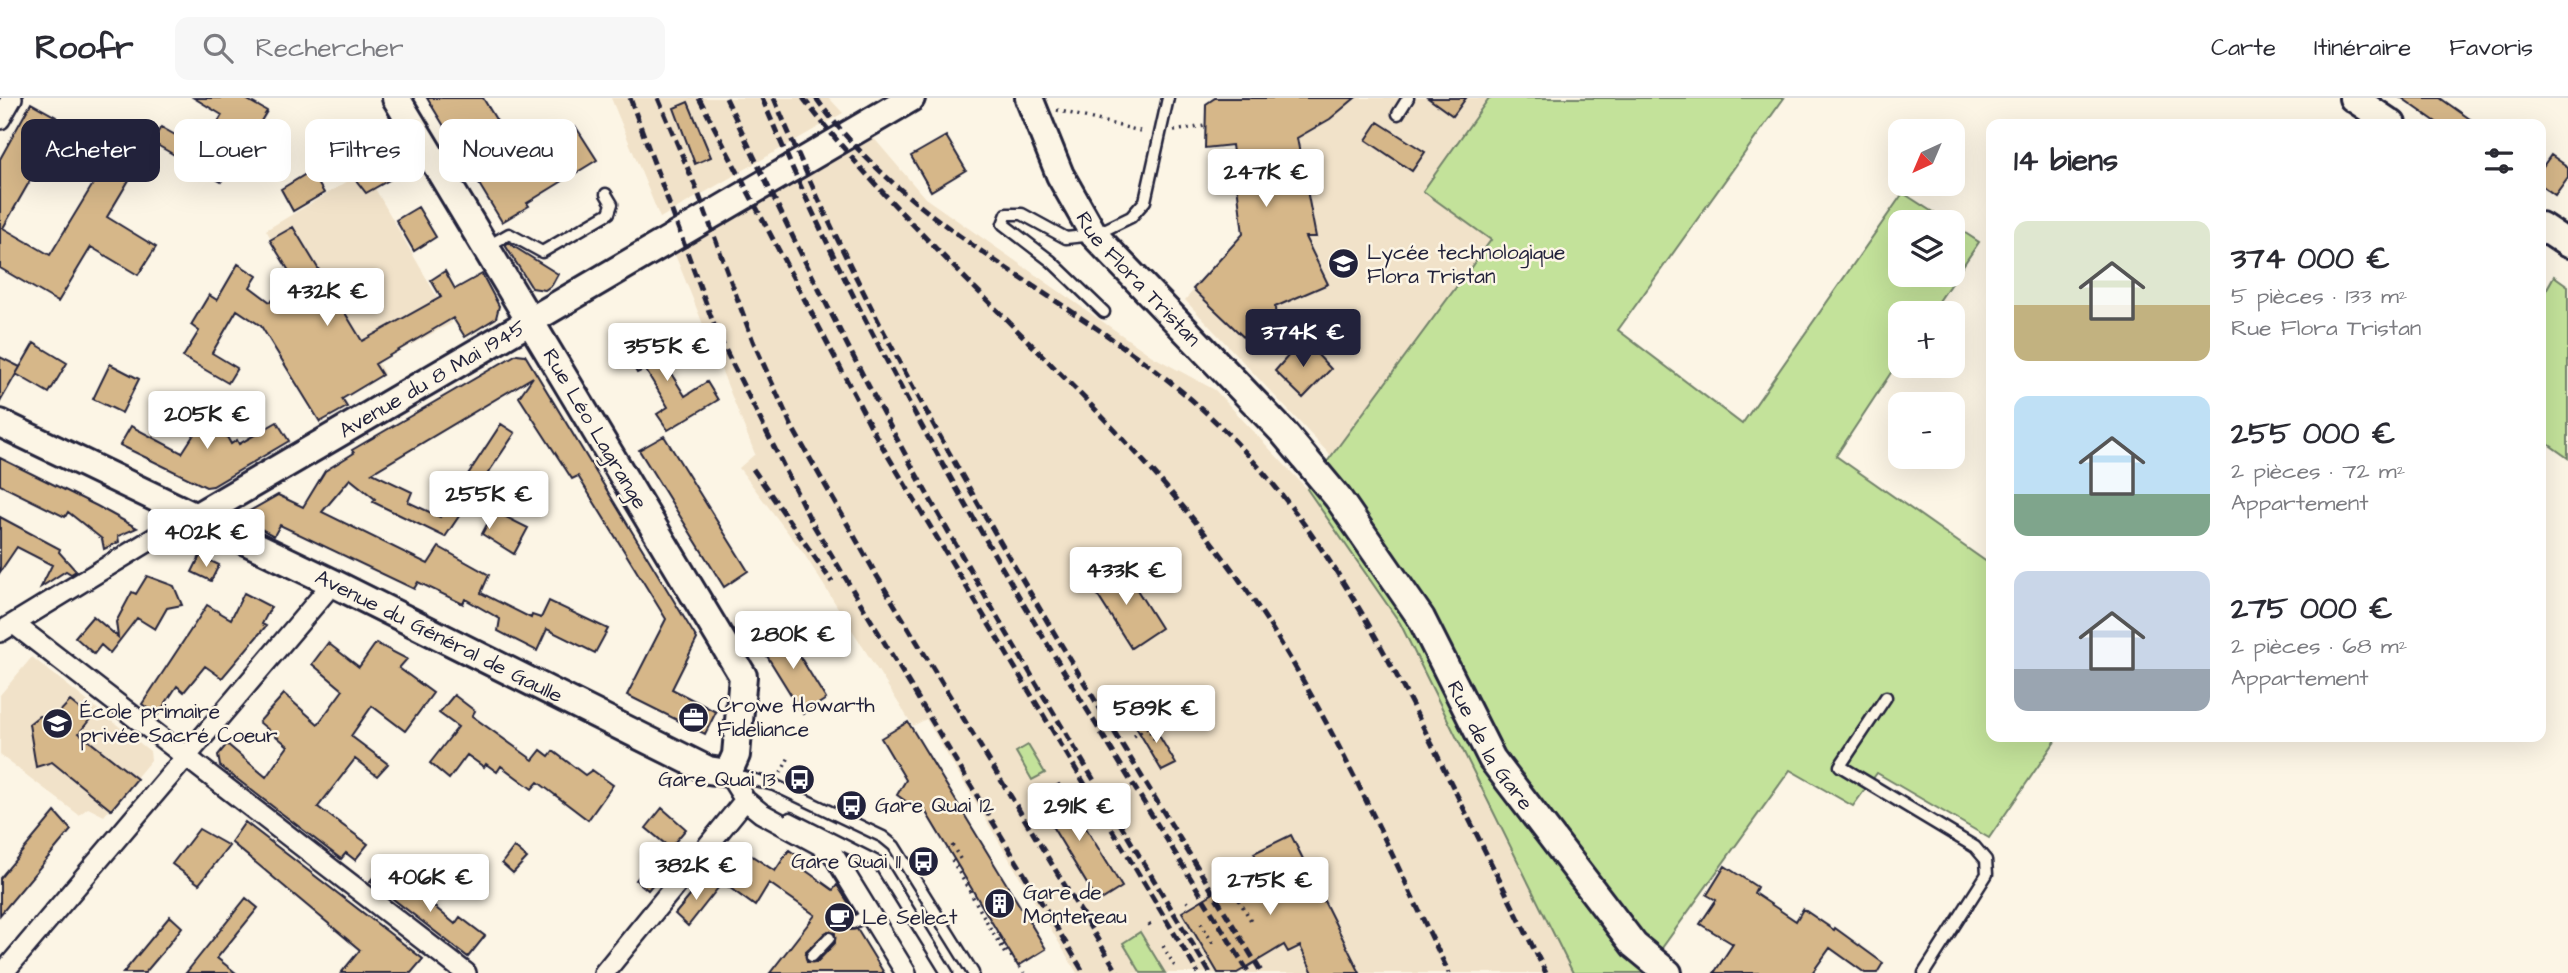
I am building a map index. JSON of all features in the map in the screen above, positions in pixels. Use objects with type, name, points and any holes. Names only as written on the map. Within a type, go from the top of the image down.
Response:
[{"type":"main road","name":"Rue Léo Lagrange","points":[[396,98],[743,676],[736,755],[728,773]]},
{"type":"main road","name":"Avenue du 8 Mai 1945","points":[[194,518],[911,98]]},
{"type":"main road","points":[[2353,98],[2384,119]]},
{"type":"main road","name":"Rue Flora Tristan","points":[[1040,103],[1060,175],[1094,235],[1282,431],[1338,498]]},
{"type":"main road","points":[[2546,229],[2568,244]]},
{"type":"main road","name":"Avenue du Général de Gaulle","points":[[0,423],[333,583],[708,770],[728,773]]},
{"type":"main road","name":"Rue de la Gare","points":[[1338,498],[1422,618],[1492,759],[1634,945],[1668,973]]},
{"type":"street","points":[[0,119],[12,98]]},
{"type":"street","points":[[194,518],[159,535],[7,628],[185,756],[466,973]]},
{"type":"street","points":[[3,973],[333,583]]},
{"type":"street","points":[[728,773],[745,800],[761,813],[831,851],[862,918],[906,973]]},
{"type":"street","points":[[604,973],[745,800]]},
{"type":"lane","points":[[1104,312],[1051,261],[1003,224],[1007,214],[1022,214],[1066,238],[1094,235],[1131,217],[1145,201],[1168,98]]},
{"type":"lane","points":[[1398,114],[1408,98]]},
{"type":"lane","points":[[486,246],[509,234],[542,251],[609,213],[612,204],[606,194]]},
{"type":"lane","points":[[1886,697],[1840,766],[1975,847],[1986,860],[1987,874],[1924,973]]},
{"type":"lane","points":[[728,773],[765,806],[879,863],[947,973]]},
{"type":"lane","points":[[728,773],[774,785],[883,837],[894,846],[973,973]]},
{"type":"lane","points":[[812,956],[829,939]]},
{"type":"path","points":[[1040,103],[1140,131]]},
{"type":"path","points":[[1172,131],[1205,126]]},
{"type":"path","points":[[1134,736],[1147,727],[1157,743]]},
{"type":"path","points":[[780,775],[789,757]]},
{"type":"path","points":[[952,845],[962,862]]},
{"type":"path","points":[[952,860],[976,897],[1004,954]]},
{"type":"path","points":[[1226,878],[1229,884]]},
{"type":"path","points":[[1239,900],[1254,924]]},
{"type":"path","points":[[1187,901],[1190,906]]},
{"type":"path","points":[[1201,923],[1215,947]]},
{"type":"path","points":[[1149,924],[1152,929]]},
{"type":"path","points":[[998,939],[1024,973]]},
{"type":"path","points":[[1163,946],[1177,970]]},
{"type":"shaded area","points":[[611,98],[829,98],[843,113],[660,218]]},
{"type":"shaded area","name":"Lycée technologique Flora Tristan","points":[[1215,98],[1488,98],[1424,191],[1491,240],[1331,456],[1185,300],[1243,234],[1232,146],[1205,148],[1206,104]]},
{"type":"shaded area","points":[[872,136],[925,198],[1152,356],[1215,390],[1307,489],[1400,623],[1573,973],[1077,973],[926,719],[913,726],[804,554],[739,468],[755,454],[674,252]]},
{"type":"shaded area","points":[[347,182],[371,182],[452,323],[378,362],[384,374],[358,390],[266,230]]},
{"type":"shaded area","name":"École primaire privée Sacré Coeur","points":[[32,657],[150,751],[151,760],[104,816],[88,808],[79,815],[0,755],[0,695]]},
{"type":"green space","points":[[1489,98],[1784,98],[1618,330],[1742,424],[1888,215],[1888,287],[1949,287],[1939,301],[1888,301],[1888,377],[1836,456],[1986,561],[1986,742],[2055,742],[1989,838],[1877,773],[1853,806],[1790,770],[1644,973],[1573,973],[1400,623],[1307,489],[1491,240],[1423,191]]},
{"type":"green space","points":[[1901,196],[1908,196],[1929,210],[1891,210]]},
{"type":"green space","points":[[1965,233],[1979,242],[1965,263]]},
{"type":"green space","points":[[2554,276],[2568,286],[2568,458],[2546,443],[2546,290]]},
{"type":"green space","points":[[1028,745],[1045,773],[1032,780],[1016,752]]},
{"type":"green space","points":[[1140,932],[1165,973],[1141,973],[1123,943]]},
{"type":"building","points":[[194,98],[244,98],[267,111],[262,119],[220,119],[222,115]]},
{"type":"building","points":[[427,98],[483,98],[496,119],[440,119]]},
{"type":"building","points":[[1215,98],[1355,98],[1330,119],[1297,138],[1316,237],[1305,237],[1328,284],[1275,307],[1276,327],[1255,348],[1193,289],[1243,234],[1232,145],[1205,148],[1206,104]]},
{"type":"building","points":[[1428,98],[1466,98],[1453,116]]},
{"type":"building","points":[[2402,98],[2440,98],[2470,119],[2432,119]]},
{"type":"building","points":[[688,102],[711,157],[695,164],[674,108]]},
{"type":"building","points":[[31,103],[56,117],[55,119],[22,119]]},
{"type":"building","points":[[21,121],[21,182],[29,182],[3,228],[50,255],[94,182],[128,182],[107,217],[156,247],[138,275],[91,247],[58,302],[0,268],[0,159]]},
{"type":"building","points":[[1378,122],[1425,152],[1412,171],[1366,140]]},
{"type":"building","points":[[161,127],[174,134],[174,155],[160,147]]},
{"type":"building","points":[[577,129],[597,160],[577,172]]},
{"type":"building","points":[[946,136],[966,170],[931,191],[911,156]]},
{"type":"building","points":[[2551,155],[2568,167],[2568,177],[2555,195],[2546,189],[2546,162]]},
{"type":"building","points":[[305,175],[305,182],[318,182],[324,193],[293,211],[281,189]]},
{"type":"building","points":[[357,182],[386,182],[366,193]]},
{"type":"building","points":[[478,182],[561,182],[527,203],[529,206],[502,222]]},
{"type":"building","points":[[418,207],[436,237],[414,251],[396,220]]},
{"type":"building","points":[[293,227],[362,341],[441,297],[431,280],[445,271],[455,289],[482,274],[499,306],[496,318],[465,337],[453,318],[375,364],[382,375],[342,399],[347,407],[320,422],[261,326],[237,310],[212,353],[237,368],[228,383],[183,357],[199,331],[191,325],[209,295],[217,300],[238,264],[257,276],[250,287],[270,302],[284,292],[313,310],[270,240]]},
{"type":"building","points":[[508,243],[558,274],[552,285],[545,290],[532,288],[505,245]]},
{"type":"building","points":[[646,333],[685,396],[707,382],[718,400],[668,430],[657,414],[668,407],[645,369],[637,373],[621,345]]},
{"type":"building","points":[[1303,339],[1331,369],[1303,398],[1275,371]]},
{"type":"building","points":[[34,343],[67,363],[49,393],[16,374]]},
{"type":"building","points":[[517,354],[525,355],[697,639],[672,689],[716,712],[705,734],[627,695],[666,619],[578,476],[572,479],[519,397],[533,377],[372,473],[412,492],[408,502],[440,517],[501,424],[515,433],[445,537],[373,502],[375,499],[350,479],[322,512],[428,564],[439,547],[489,575],[481,593],[531,618],[532,615],[541,618],[549,601],[608,629],[595,653],[547,629],[537,651],[498,631],[500,619],[465,599],[463,604],[418,582],[414,589],[280,525],[274,536],[239,517],[278,495],[303,507],[325,471],[354,453],[352,450]]},
{"type":"building","points":[[0,357],[20,367],[0,402]]},
{"type":"building","points":[[110,364],[139,379],[122,413],[93,399]]},
{"type":"building","points":[[211,408],[231,444],[237,440],[239,444],[277,422],[289,441],[213,486],[206,487],[120,445],[131,426],[182,453]]},
{"type":"building","points":[[664,436],[748,571],[724,587],[639,450]]},
{"type":"building","points":[[0,458],[137,528],[118,536],[119,542],[104,549],[102,539],[68,512],[65,517],[0,485]]},
{"type":"building","points":[[494,511],[528,528],[514,554],[482,534]]},
{"type":"building","points":[[0,517],[60,549],[59,552],[76,571],[71,574],[66,571],[41,587],[52,565],[17,547],[0,572]]},
{"type":"building","points":[[200,556],[219,565],[211,581],[192,572]]},
{"type":"building","points":[[1122,566],[1161,628],[1131,648],[1091,585]]},
{"type":"building","points":[[147,576],[174,586],[182,605],[167,608],[155,629],[137,618],[110,653],[101,645],[94,654],[75,637],[93,616],[118,637],[116,622],[132,592],[136,594]]},
{"type":"building","points":[[244,593],[271,607],[262,624],[266,626],[222,678],[205,666],[184,692],[177,686],[157,716],[142,704],[207,605],[231,619]]},
{"type":"building","points":[[783,629],[826,699],[803,714],[759,643]]},
{"type":"building","points":[[328,643],[359,667],[376,643],[407,659],[399,668],[433,693],[405,731],[372,706],[351,736],[388,764],[377,776],[355,759],[318,807],[368,844],[355,860],[346,853],[341,859],[220,766],[218,755],[227,744],[266,777],[288,746],[259,722],[284,694],[318,724],[343,690],[312,664]]},
{"type":"building","points":[[454,695],[475,711],[472,716],[533,760],[541,750],[549,756],[553,751],[585,775],[592,770],[613,785],[588,820],[538,782],[532,789],[501,766],[497,772],[467,755],[449,779],[430,763],[458,727],[439,713]]},
{"type":"building","points":[[70,701],[91,718],[79,733],[137,779],[111,810],[52,762],[36,767],[29,724],[39,716],[55,717]]},
{"type":"building","points":[[1149,719],[1176,764],[1162,771],[1136,727]]},
{"type":"building","points":[[908,722],[1046,949],[1018,966],[921,804],[907,802],[897,795],[906,780],[881,738]]},
{"type":"building","points":[[1059,784],[1122,887],[1098,902],[1035,798]]},
{"type":"building","points":[[662,808],[686,829],[670,848],[646,828]]},
{"type":"building","points":[[55,812],[71,830],[0,915],[0,878]]},
{"type":"building","points":[[245,822],[423,959],[411,973],[341,973],[360,950],[231,842]]},
{"type":"building","points":[[199,829],[229,846],[199,884],[172,864]]},
{"type":"building","points":[[1291,835],[1360,973],[1313,973],[1300,946],[1288,952],[1284,945],[1237,973],[1218,973],[1182,912],[1260,865],[1254,853]]},
{"type":"building","points":[[514,847],[527,858],[513,873],[502,863]]},
{"type":"building","points":[[740,848],[775,871],[789,850],[809,864],[805,870],[833,890],[837,885],[855,913],[847,919],[846,926],[850,930],[857,929],[884,973],[770,973],[815,915],[769,883],[755,906],[719,880]],"holes":[[[828,931],[835,933],[835,943],[817,962],[807,962],[806,951]]]},
{"type":"building","points":[[653,859],[665,870],[648,890],[636,880]]},
{"type":"building","points":[[1725,866],[1757,887],[1754,893],[1796,921],[1803,909],[1834,930],[1835,928],[1883,963],[1877,973],[1865,973],[1830,948],[1812,973],[1714,973],[1733,944],[1700,924],[1716,900],[1707,895]]},
{"type":"building","points":[[381,868],[400,883],[403,880],[455,924],[460,917],[485,936],[468,957],[370,881]]},
{"type":"building","points":[[705,878],[718,888],[688,926],[675,914]]},
{"type":"building","points":[[246,898],[258,908],[217,958],[236,973],[186,973]]},
{"type":"building","points":[[170,916],[182,927],[161,954],[145,973],[123,973]]},
{"type":"railway","points":[[630,98],[717,333],[811,521],[1084,973]]},
{"type":"railway","points":[[658,98],[699,195],[753,341],[792,427],[877,576],[1118,973]]},
{"type":"railway","points":[[699,98],[876,436],[1198,973]]},
{"type":"railway","points":[[726,98],[820,291],[920,481],[1026,667],[1210,973]]},
{"type":"railway","points":[[762,98],[868,325],[927,435],[1052,653],[1249,973]]},
{"type":"railway","points":[[774,98],[880,325],[939,435],[1001,544],[1262,973]]},
{"type":"railway","points":[[803,98],[900,211],[1108,423],[1158,478],[1206,535],[1243,585],[1278,638],[1339,747],[1449,973]]},
{"type":"railway","points":[[816,98],[856,147],[900,189],[949,228],[1153,369],[1201,408],[1276,488],[1340,577],[1368,624],[1420,720],[1546,973]]},
{"type":"railway","points":[[753,469],[832,582]]},
{"type":"place","name":"Lycée technologique Flora Tristan","points":[[1344,264]]},
{"type":"place","name":"Crowe Howarth Fideliance","points":[[694,717]]},
{"type":"place","name":"École primaire privée Sacré Coeur","points":[[57,723]]},
{"type":"place","name":"Gare Quai 13","points":[[799,779]]},
{"type":"place","name":"Gare Quai 12","points":[[852,805]]},
{"type":"place","name":"Gare Quai 11","points":[[924,861]]},
{"type":"place","name":"Gare de Montereau","points":[[1000,904]]},
{"type":"place","name":"Le Select","points":[[839,917]]}]
